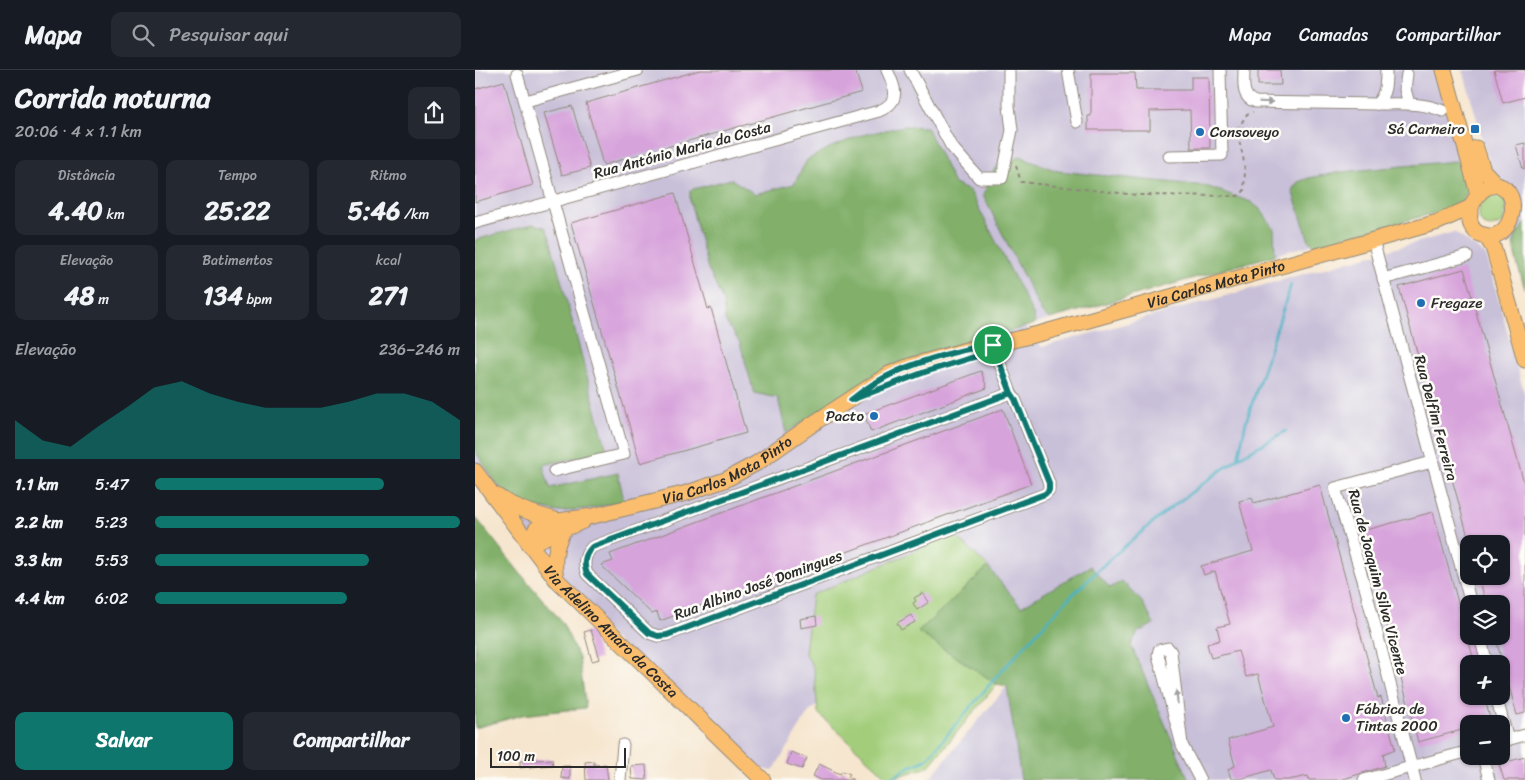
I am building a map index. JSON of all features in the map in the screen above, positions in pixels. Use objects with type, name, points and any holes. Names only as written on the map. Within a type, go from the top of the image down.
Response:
[{"type":"main road","points":[[1445,70],[1469,158],[1475,200]]},
{"type":"main road","points":[[1454,70],[1483,170],[1497,185],[1519,194],[1517,201],[1521,209],[1505,231],[1497,235],[1485,235],[1477,232],[1469,218],[1475,200],[1485,188],[1497,185]]},
{"type":"main road","points":[[1443,111],[1451,116],[1457,138],[1469,158]]},
{"type":"main road","name":"Via Carlos Mota Pinto","points":[[529,544],[536,529],[544,523],[559,526],[725,480],[757,462],[851,400],[925,372],[984,354],[993,345],[1438,222],[1475,200]]},
{"type":"main road","name":"Via Carlos Mota Pinto","points":[[1438,222],[1472,226]]},
{"type":"main road","points":[[1505,231],[1504,248],[1525,323]]},
{"type":"main road","points":[[1485,235],[1493,247],[1525,360]]},
{"type":"main road","name":"Via Adelino Amaro da Costa","points":[[475,471],[556,579],[760,779]]},
{"type":"main road","name":"Via Carlos Mota Pinto","points":[[487,489],[528,513],[559,526]]},
{"type":"main road","points":[[556,579],[554,564],[559,526]]},
{"type":"street","points":[[525,101],[638,70]]},
{"type":"street","name":"Rua António Maria da Costa","points":[[475,223],[879,111],[889,105],[894,99],[895,89],[887,70]]},
{"type":"street","points":[[910,70],[951,146],[979,178],[1002,178],[1012,130],[1009,106],[1009,70]]},
{"type":"street","points":[[1068,70],[1077,122]]},
{"type":"street","points":[[1169,156],[1222,154],[1220,70]]},
{"type":"street","points":[[1244,70],[1245,96],[1249,100],[1256,102],[1409,104],[1435,107],[1443,111]]},
{"type":"street","points":[[1377,104],[1383,97],[1386,88],[1386,70]]},
{"type":"street","points":[[1407,71],[1405,89],[1409,104]]},
{"type":"street","points":[[517,74],[624,454],[554,471]]},
{"type":"street","name":"Rua Delfim Ferreira","points":[[1373,240],[1469,595]]},
{"type":"street","points":[[1383,278],[1467,256]]},
{"type":"street","name":"Rua Albino José Domingues","points":[[993,345],[1049,483],[1049,490],[1045,494],[667,635],[658,636],[649,633],[587,574],[585,558],[592,547],[1011,393]]},
{"type":"street","name":"Rua de Joaquim Silva Vicente","points":[[1415,780],[1364,583],[1335,488],[1432,462]]},
{"type":"street","points":[[1183,745],[1171,652],[1168,648],[1163,648],[1159,650],[1158,655],[1183,745],[1200,780]]},
{"type":"street","points":[[1510,740],[1525,735]]},
{"type":"street","points":[[621,780],[623,745]]},
{"type":"street","points":[[1364,780],[1460,754]]},
{"type":"street","points":[[1485,765],[1489,780]]},
{"type":"path","points":[[1009,148],[1021,182],[1137,195],[1238,196],[1244,191],[1245,171],[1239,140],[1239,127],[1247,114],[1253,112],[1256,102]]},
{"type":"shaded area","points":[[475,70],[1437,70],[1452,123],[1453,136],[1466,168],[1458,207],[1292,250],[1025,327],[1042,347],[1454,232],[1486,255],[1525,396],[1525,780],[928,780],[1007,686],[932,665],[871,666],[809,712],[773,771],[746,767],[566,591],[475,467]]},
{"type":"shaded area","points":[[1463,70],[1525,70],[1525,289],[1514,251]]},
{"type":"green space","points":[[904,126],[927,127],[954,184],[970,191],[1034,316],[1035,324],[893,365],[786,433],[778,398],[754,393],[740,343],[725,321],[723,301],[708,269],[690,201],[690,190],[731,179],[755,194],[794,184],[807,160],[829,148],[862,135]]},
{"type":"green space","points":[[1021,156],[1058,171],[1206,186],[1251,202],[1261,210],[1274,229],[1275,255],[1050,319],[1042,313],[983,195],[995,168]]},
{"type":"green space","points":[[1455,161],[1466,168],[1471,186],[1458,207],[1314,245],[1309,241],[1292,190],[1298,182],[1341,172]]},
{"type":"green space","points":[[1495,193],[1501,194],[1508,200],[1503,222],[1494,226],[1486,226],[1479,216],[1479,209],[1487,196]]},
{"type":"green space","points":[[1525,222],[1525,289],[1515,256],[1514,243]]},
{"type":"green space","points":[[533,224],[545,227],[549,235],[607,451],[543,465],[550,488],[618,473],[624,501],[593,508],[558,512],[530,506],[507,493],[496,483],[475,451],[475,240]]},
{"type":"green space","points":[[475,519],[477,519],[562,622],[579,658],[586,708],[522,715],[475,728]]},
{"type":"green space","points":[[954,534],[988,567],[918,632],[997,684],[928,767],[889,779],[818,713],[814,669],[805,653],[812,595]]},
{"type":"green space","points":[[1090,566],[1110,588],[1122,581],[1142,602],[1154,624],[1138,632],[1131,645],[1189,780],[1021,780],[1007,686],[997,684],[918,632],[988,567],[1021,607]]},
{"type":"building","points":[[700,70],[855,70],[862,92],[603,165],[586,103]]},
{"type":"building","points":[[1258,70],[1280,70],[1281,85],[1258,85]]},
{"type":"building","points":[[1494,70],[1525,70],[1525,97],[1503,103]]},
{"type":"building","name":"Consoveyo","points":[[1091,73],[1135,73],[1136,90],[1191,90],[1191,77],[1209,77],[1210,148],[1191,148],[1190,110],[1150,111],[1150,130],[1088,130],[1088,116],[1091,116]]},
{"type":"building","points":[[504,81],[533,185],[475,202],[475,89]]},
{"type":"building","points":[[572,106],[590,168],[562,175],[544,113]]},
{"type":"building","points":[[1525,143],[1525,168],[1523,169],[1516,145]]},
{"type":"building","points":[[675,193],[708,309],[711,308],[746,433],[640,463],[571,223]]},
{"type":"building","points":[[1464,269],[1525,487],[1525,713],[1517,715],[1510,690],[1510,655],[1500,655],[1498,645],[1510,645],[1510,595],[1484,595],[1481,585],[1510,585],[1510,535],[1468,535],[1399,287]]},
{"type":"building","points":[[981,371],[987,388],[871,432],[864,414]]},
{"type":"building","points":[[1003,409],[1031,484],[660,621],[657,612],[652,614],[601,565],[613,561],[610,554]]},
{"type":"building","points":[[1320,485],[1378,698],[1381,697],[1395,749],[1383,754],[1385,766],[1340,780],[1309,780],[1308,776],[1288,780],[1274,780],[1271,770],[1240,779],[1231,779],[1228,769],[1235,766],[1228,740],[1273,727],[1258,674],[1246,677],[1238,651],[1211,658],[1207,644],[1220,640],[1217,627],[1230,624],[1215,571],[1204,575],[1201,566],[1253,551],[1239,501],[1252,498],[1254,503]]},
{"type":"building","points":[[1433,512],[1460,610],[1460,645],[1470,645],[1473,655],[1460,655],[1460,705],[1486,705],[1489,715],[1460,715],[1460,730],[1418,742],[1362,531]]},
{"type":"building","points":[[923,593],[929,602],[917,610],[913,603],[916,601],[914,598]]},
{"type":"building","points":[[911,615],[915,622],[901,630],[897,623]]},
{"type":"building","points":[[816,616],[817,625],[801,628],[800,619]]},
{"type":"building","points":[[591,630],[600,659],[592,661],[584,632]]},
{"type":"building","points":[[791,752],[807,758],[802,769],[787,764]]},
{"type":"building","points":[[1525,757],[1525,780],[1504,780],[1499,765],[1510,765],[1510,761]]},
{"type":"building","points":[[552,759],[553,765],[520,768],[520,761]]},
{"type":"building","points":[[594,761],[594,765],[606,764],[608,780],[586,780],[585,762]]},
{"type":"building","points":[[819,764],[840,774],[842,771],[850,774],[848,777],[854,780],[821,780],[813,776]]},
{"type":"building","points":[[646,765],[647,780],[632,779],[631,766]]},
{"type":"building","points":[[562,766],[570,766],[570,779],[561,778]]},
{"type":"waterway","points":[[888,780],[909,767],[926,760],[996,677],[1065,602],[1112,557],[1169,509],[1238,458],[1246,422],[1291,285]]},
{"type":"waterway","points":[[1239,457],[1286,431]]},
{"type":"place","name":"Sá Carneiro","points":[[1475,129]]},
{"type":"place","name":"Consoveyo","points":[[1200,132]]},
{"type":"place","name":"Fregaze","points":[[1421,303]]},
{"type":"place","name":"Pacto","points":[[874,416]]},
{"type":"place","name":"Fábrica de Tintas 2000","points":[[1346,718]]},
{"type":"route","points":[[993,345],[984,354],[925,372],[851,400],[867,387],[889,374],[931,359],[980,346],[993,345],[1049,483],[1049,490],[1045,494],[667,635],[658,636],[649,633],[587,574],[584,562],[588,551],[592,547],[1011,393],[993,345]]}]
